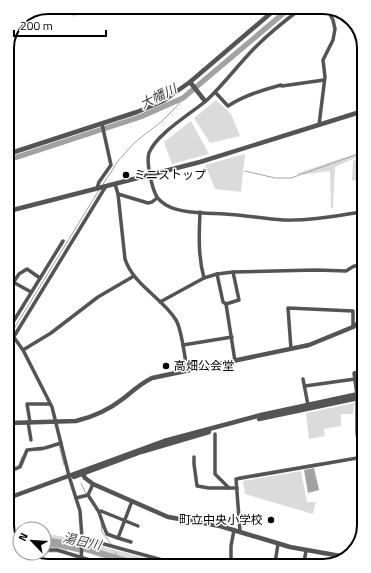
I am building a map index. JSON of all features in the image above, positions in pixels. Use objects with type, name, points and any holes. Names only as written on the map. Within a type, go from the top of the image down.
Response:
[{"type":"street","points":[[14,152],[150,108],[163,101],[190,82],[270,14]]},
{"type":"street","points":[[294,14],[258,45],[215,92],[160,137],[153,145],[149,154],[148,162],[157,198],[166,205],[176,209],[282,220],[320,219],[357,213]]},
{"type":"street","points":[[319,125],[324,80],[324,60],[333,40],[335,29],[330,15]]},
{"type":"street","points":[[215,92],[228,106],[259,91],[281,85],[324,80]]},
{"type":"street","points":[[190,82],[205,101]]},
{"type":"street","points":[[14,209],[200,162],[357,113]]},
{"type":"street","points":[[14,334],[101,187],[99,182],[111,165],[102,124]]},
{"type":"street","points":[[115,184],[118,194],[125,258],[128,266],[134,276],[170,312],[177,322],[183,345],[187,371]]},
{"type":"street","points":[[118,194],[148,203],[157,198]]},
{"type":"street","points":[[200,212],[198,243],[200,262],[204,278]]},
{"type":"street","points":[[14,320],[63,241]]},
{"type":"street","points":[[160,302],[204,278],[217,274],[233,272],[316,270],[346,271],[354,266],[357,266]]},
{"type":"street","points":[[14,281],[19,274],[27,269],[40,278]]},
{"type":"street","points":[[226,304],[239,300],[233,272]]},
{"type":"street","points":[[217,274],[223,302],[226,304],[235,361]]},
{"type":"street","points":[[23,350],[51,333],[98,297],[134,276]]},
{"type":"street","points":[[14,283],[31,292]]},
{"type":"street","points":[[291,349],[288,308],[353,311],[353,326]]},
{"type":"street","points":[[14,423],[76,421],[83,419],[110,407],[124,398],[141,383],[158,377],[308,345],[357,323]]},
{"type":"street","points":[[14,337],[23,350],[50,404],[80,516],[82,539],[81,558]]},
{"type":"street","points":[[183,345],[232,337]]},
{"type":"street","points":[[357,372],[354,373],[357,397],[357,433]]},
{"type":"street","points":[[303,379],[308,405]]},
{"type":"street","points":[[305,386],[355,379]]},
{"type":"street","points":[[14,499],[164,440],[261,415],[357,397]]},
{"type":"street","points":[[14,496],[69,477],[83,474],[153,448],[261,418],[357,397]]},
{"type":"street","points":[[31,440],[27,404],[50,404]]},
{"type":"street","points":[[215,434],[215,474],[229,488]]},
{"type":"street","points":[[14,470],[20,467],[26,452],[61,443]]},
{"type":"street","points":[[194,457],[198,486],[209,488],[237,488]]},
{"type":"street","points":[[240,531],[236,478],[357,459]]},
{"type":"street","points":[[83,474],[85,478],[93,484],[168,518],[240,531],[278,544],[335,556]]},
{"type":"street","points":[[88,495],[93,484]]},
{"type":"street","points":[[76,498],[88,495]]},
{"type":"street","points":[[88,495],[99,512],[104,528],[108,534],[131,542]]},
{"type":"street","points":[[118,538],[132,501]]},
{"type":"street","points":[[99,512],[101,511],[138,526]]},
{"type":"street","points":[[231,559],[232,535],[234,530]]},
{"type":"street","points":[[82,539],[158,559]]},
{"type":"street","points":[[276,559],[278,544]]},
{"type":"street","points":[[52,550],[57,550],[85,559]]},
{"type":"street","points":[[305,559],[306,551]]},
{"type":"shaded area","points":[[72,14],[80,14],[73,17]]},
{"type":"shaded area","points":[[216,100],[231,114],[240,136],[210,143],[194,118]]},
{"type":"shaded area","points":[[191,121],[209,154],[172,164],[164,142]]},
{"type":"shaded area","points":[[357,153],[357,157],[335,167],[333,208],[331,209],[330,171],[298,175],[298,173]]},
{"type":"shaded area","points":[[245,154],[241,192],[215,189],[205,165]]},
{"type":"shaded area","points":[[357,158],[357,179],[352,181],[353,160]]},
{"type":"shaded area","points":[[354,403],[353,414],[341,414],[341,426],[324,429],[325,436],[309,439],[306,413]]},
{"type":"shaded area","points":[[314,468],[319,490],[308,493],[304,470]]},
{"type":"shaded area","points":[[301,471],[307,502],[316,502],[313,514],[245,494],[243,481]]},
{"type":"shaded area","points":[[52,535],[149,559],[104,559],[92,554],[68,548],[66,553],[52,553]]},
{"type":"shaded area","points":[[52,538],[70,541],[130,559],[108,559],[53,542]]},
{"type":"waterway","name":"大幡川","points":[[14,158],[140,117],[183,98],[283,14]]},
{"type":"waterway","points":[[102,186],[118,161],[134,143],[161,122],[183,98]]},
{"type":"waterway","points":[[245,171],[275,178],[291,178],[357,154]]},
{"type":"waterway","points":[[14,329],[99,190]]},
{"type":"waterway","points":[[59,445],[64,465]]},
{"type":"waterway","points":[[36,451],[43,450]]},
{"type":"waterway","points":[[14,468],[19,465],[22,457]]},
{"type":"waterway","points":[[238,477],[320,463]]},
{"type":"waterway","points":[[81,483],[86,494]]},
{"type":"waterway","points":[[101,523],[102,532],[112,545]]},
{"type":"waterway","name":"湯日川","points":[[52,544],[81,550]]},
{"type":"waterway","points":[[115,552],[118,557]]},
{"type":"place","name":"ミニストップ","points":[[126,175]]},
{"type":"place","name":"高畑公会堂","points":[[166,366]]},
{"type":"place","name":"町立中央小学校","points":[[271,520]]}]
